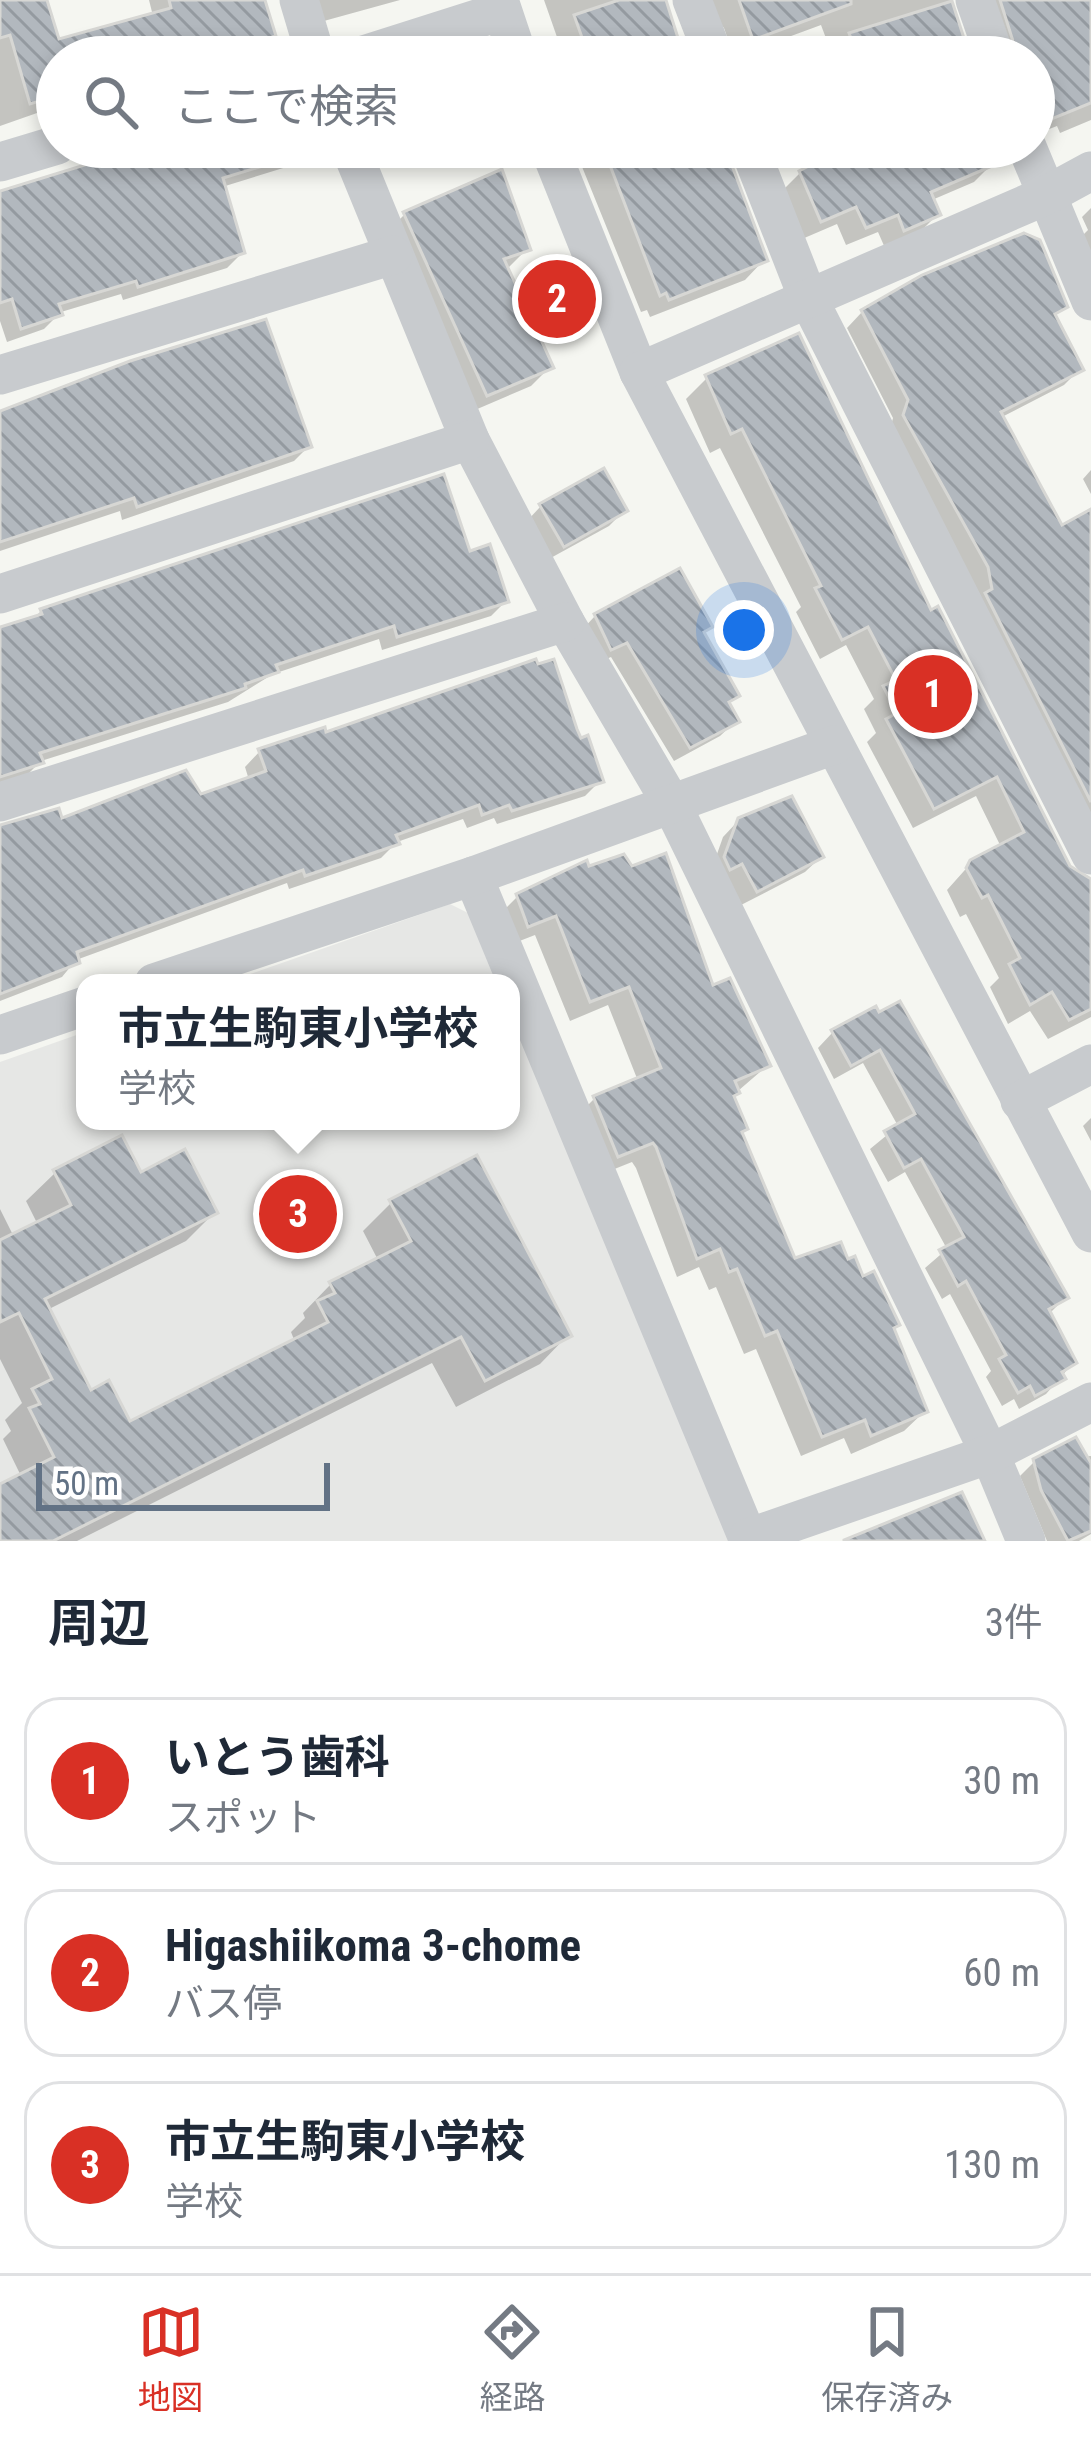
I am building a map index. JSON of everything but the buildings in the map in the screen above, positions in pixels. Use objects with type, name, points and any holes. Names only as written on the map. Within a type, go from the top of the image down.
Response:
[{"type":"street","points":[[299,0],[310,36]]},
{"type":"street","points":[[692,0],[706,36]]},
{"type":"street","points":[[975,0],[988,36]]},
{"type":"street","points":[[416,36],[500,6],[511,36]]},
{"type":"street","points":[[0,162],[36,151]]},
{"type":"street","points":[[358,168],[470,440],[565,622],[671,803],[990,1454],[1026,1541]]},
{"type":"street","points":[[557,168],[639,372],[1091,1233]]},
{"type":"street","points":[[757,168],[808,298],[1091,855]]},
{"type":"street","points":[[1035,168],[1091,301]]},
{"type":"street","points":[[639,372],[1045,196],[1091,171]]},
{"type":"street","points":[[0,375],[392,255]]},
{"type":"street","points":[[0,594],[470,440]]},
{"type":"street","points":[[0,802],[565,622]]},
{"type":"street","points":[[181,974],[473,876],[834,745]]},
{"type":"street","points":[[473,876],[514,974]]},
{"type":"street","points":[[520,989],[749,1539],[990,1454],[1091,1402]]},
{"type":"street","points":[[0,1035],[76,1009]]},
{"type":"street","points":[[1020,1101],[1091,1064]]},
{"type":"shaded area","points":[[450,904],[470,914],[495,974],[251,974]]},
{"type":"shaded area","points":[[520,1033],[731,1541],[0,1541],[0,1062],[76,1035],[76,1130],[520,1130]]},
{"type":"place","name":"Higashiikoma 3-chome","points":[[557,299]]},
{"type":"place","name":"いとう歯科","points":[[933,694]]},
{"type":"place","name":"市立生駒東小学校","points":[[298,1214]]}]
